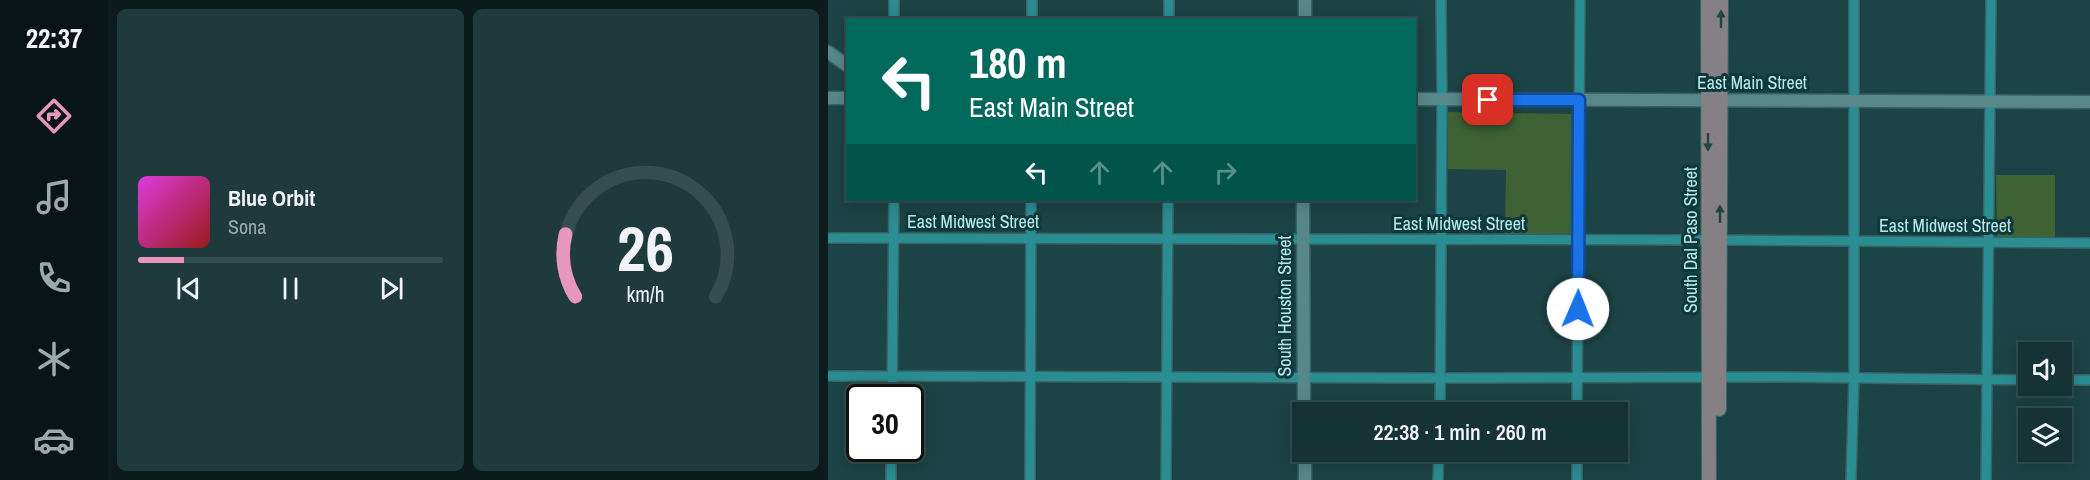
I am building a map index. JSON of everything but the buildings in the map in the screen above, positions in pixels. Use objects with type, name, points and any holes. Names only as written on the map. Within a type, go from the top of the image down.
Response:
[{"type":"main road","name":"South Dal Paso Street","points":[[1708,0],[1715,101]]},
{"type":"main road","name":"South Dal Paso Street","points":[[1718,480],[1714,377],[1714,240],[1715,101],[1721,0]]},
{"type":"main road","name":"South Dal Paso Street","points":[[1709,480],[1714,377]]},
{"type":"street","points":[[894,0],[894,18]]},
{"type":"street","points":[[1032,0],[1032,18]]},
{"type":"street","points":[[1169,0],[1169,18]]},
{"type":"street","points":[[1305,0],[1305,18]]},
{"type":"street","points":[[1440,0],[1442,99],[1440,402]]},
{"type":"street","points":[[1577,402],[1580,0]]},
{"type":"street","points":[[1851,480],[1854,379],[1854,0]]},
{"type":"street","points":[[1986,480],[1989,380],[1991,0]]},
{"type":"street","points":[[828,52],[846,65]]},
{"type":"street","points":[[828,98],[846,98]]},
{"type":"street","name":"East Main Street","points":[[1416,99],[2090,102]]},
{"type":"street","points":[[892,384],[894,201]]},
{"type":"street","points":[[1030,480],[1031,201]]},
{"type":"street","points":[[1166,480],[1168,201]]},
{"type":"street","name":"South Houston Street","points":[[1303,201],[1304,402]]},
{"type":"street","name":"East Midwest Street","points":[[828,238],[2090,243]]},
{"type":"street","points":[[828,375],[2018,380]]},
{"type":"street","points":[[2072,380],[2090,380]]},
{"type":"street","points":[[891,462],[891,480]]},
{"type":"street","points":[[1305,462],[1305,480]]},
{"type":"street","points":[[1438,480],[1439,462]]},
{"type":"street","points":[[1577,462],[1577,480]]},
{"type":"green space","points":[[1448,112],[1572,114],[1571,235],[1505,234],[1506,170],[1448,169]]},
{"type":"green space","points":[[1996,175],[2055,175],[2055,237],[2001,238],[1997,236]]},
{"type":"route","points":[[1488,100],[1579,100],[1578,309]]}]
